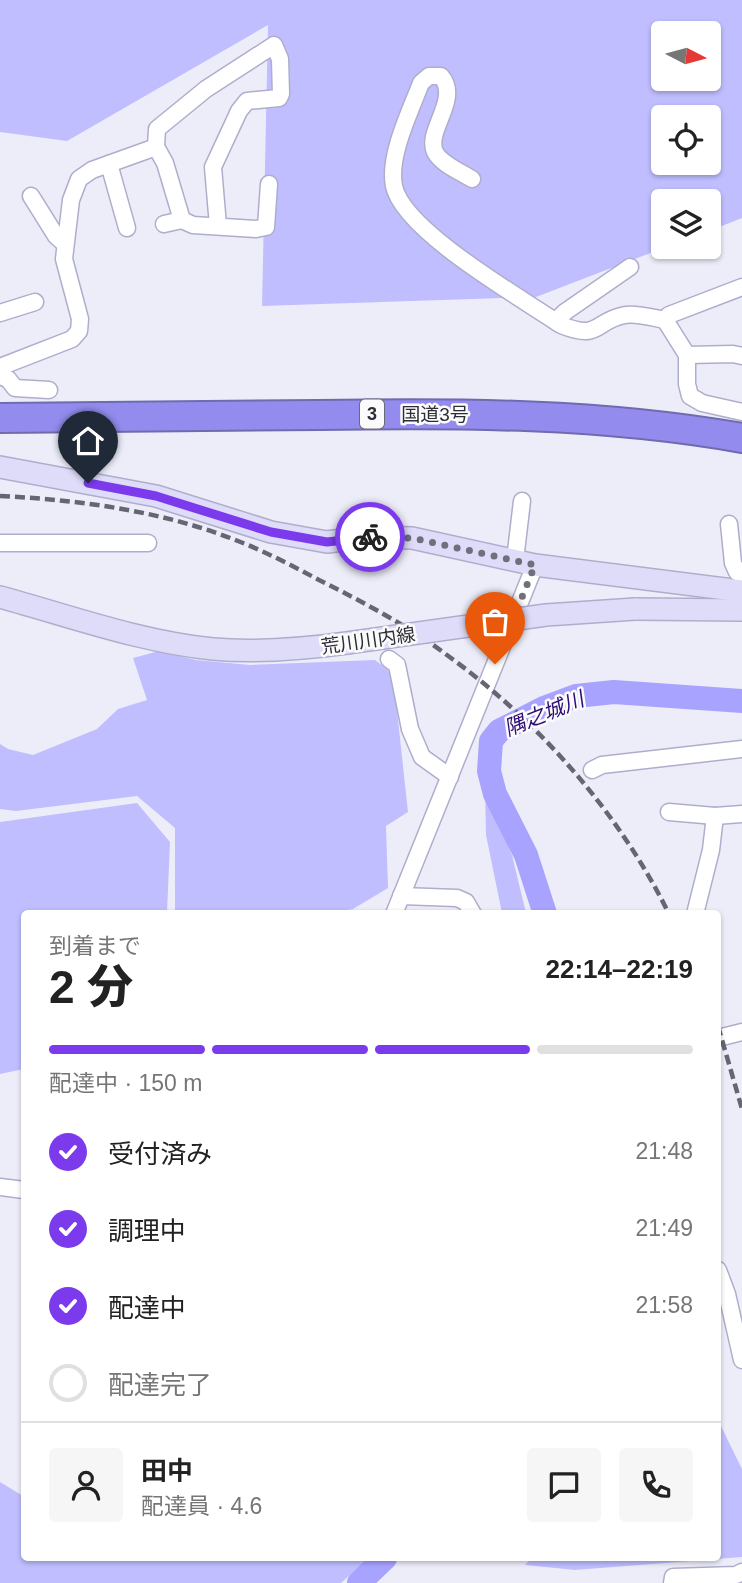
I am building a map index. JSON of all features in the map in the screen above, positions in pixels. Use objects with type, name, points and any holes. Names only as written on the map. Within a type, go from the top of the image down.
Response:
[{"type":"highway","name":"国道3号","points":[[0,418],[452,413],[528,415],[618,420],[742,438]]},
{"type":"highway","name":"国道3号","points":[[0,437],[452,431],[614,438],[742,456]]},
{"type":"main road","points":[[0,467],[156,496],[271,532],[327,542],[366,537],[412,538],[525,562],[742,591]]},
{"type":"main road","name":"荒川川内線","points":[[0,597],[146,637],[203,648],[244,651],[347,643],[546,615],[635,610],[742,610]]},
{"type":"street","points":[[182,220],[165,163],[156,147],[157,129],[206,89],[274,46],[280,59],[279,98],[247,101],[239,111],[213,167],[218,226]]},
{"type":"street","points":[[472,179],[442,160],[435,152],[433,140],[443,114],[447,93],[446,82],[441,76],[429,76],[421,83],[397,150],[394,187],[401,202],[436,240],[462,261],[556,321],[577,331],[592,332],[627,314],[665,320],[687,355],[687,384],[690,396],[702,402],[742,412]]},
{"type":"street","points":[[0,367],[72,339],[79,331],[80,319],[64,259],[71,200],[79,179],[92,170],[156,147]]},
{"type":"street","points":[[109,164],[127,228]]},
{"type":"street","points":[[164,224],[182,220],[193,225],[266,227],[269,184]]},
{"type":"street","points":[[31,196],[56,236],[65,244]]},
{"type":"street","points":[[556,321],[629,267]]},
{"type":"street","points":[[665,320],[669,315],[742,287]]},
{"type":"street","points":[[0,313],[35,302]]},
{"type":"street","points":[[687,355],[742,356]]},
{"type":"street","points":[[0,376],[8,379],[15,388],[50,390]]},
{"type":"street","points":[[396,910],[450,777],[525,562],[522,501]]},
{"type":"street","points":[[729,524],[733,563],[737,572],[742,573]]},
{"type":"street","points":[[0,543],[148,542]]},
{"type":"street","points":[[389,659],[397,665],[410,729],[422,757],[450,777]]},
{"type":"street","points":[[592,770],[602,765],[626,761],[742,749]]},
{"type":"street","points":[[669,812],[715,816],[742,814]]},
{"type":"street","points":[[696,910],[711,850],[715,816]]},
{"type":"street","points":[[401,896],[457,898],[466,902],[471,910]]},
{"type":"street","points":[[721,1037],[742,1032]]},
{"type":"street","points":[[0,1187],[21,1190]]},
{"type":"street","points":[[721,1278],[742,1360]]},
{"type":"street","points":[[672,1583],[673,1577],[737,1577]]},
{"type":"shaded area","points":[[0,0],[742,0],[742,218],[721,226],[721,189],[651,189],[651,253],[536,297],[262,306],[268,25],[67,141],[0,132]]},
{"type":"shaded area","points":[[159,651],[196,660],[250,665],[375,660],[388,670],[394,683],[408,812],[386,826],[388,888],[347,910],[175,910],[175,828],[137,796],[16,811],[0,809],[0,744],[8,749],[33,755],[97,729],[118,709],[147,700],[133,658]]},
{"type":"shaded area","points":[[485,787],[512,855],[525,910],[501,910],[486,835]]},
{"type":"shaded area","points":[[137,803],[170,842],[167,910],[21,910],[21,1070],[0,1074],[0,822]]},
{"type":"shaded area","points":[[721,1426],[742,1469],[742,1557],[721,1559]]},
{"type":"shaded area","points":[[0,1482],[21,1495],[21,1561],[366,1561],[341,1583],[0,1583]]},
{"type":"shaded area","points":[[528,1561],[691,1561],[575,1570],[525,1565]]},
{"type":"waterway","name":"隅之城川","points":[[544,910],[526,855],[495,794],[489,771],[491,741],[499,731],[544,708],[576,696],[614,692],[742,701]]},
{"type":"waterway","name":"隅之城川","points":[[359,1583],[382,1561]]},
{"type":"railway","points":[[0,496],[91,504],[151,515],[210,531],[279,559],[403,626],[484,684],[546,741],[602,806],[627,841],[667,910]]},
{"type":"railway","points":[[721,1036],[742,1109]]},
{"type":"way so far","points":[[370,537],[412,538],[535,565],[495,664]]},
{"type":"route","points":[[88,483],[156,496],[271,532],[327,542],[370,537]]}]
